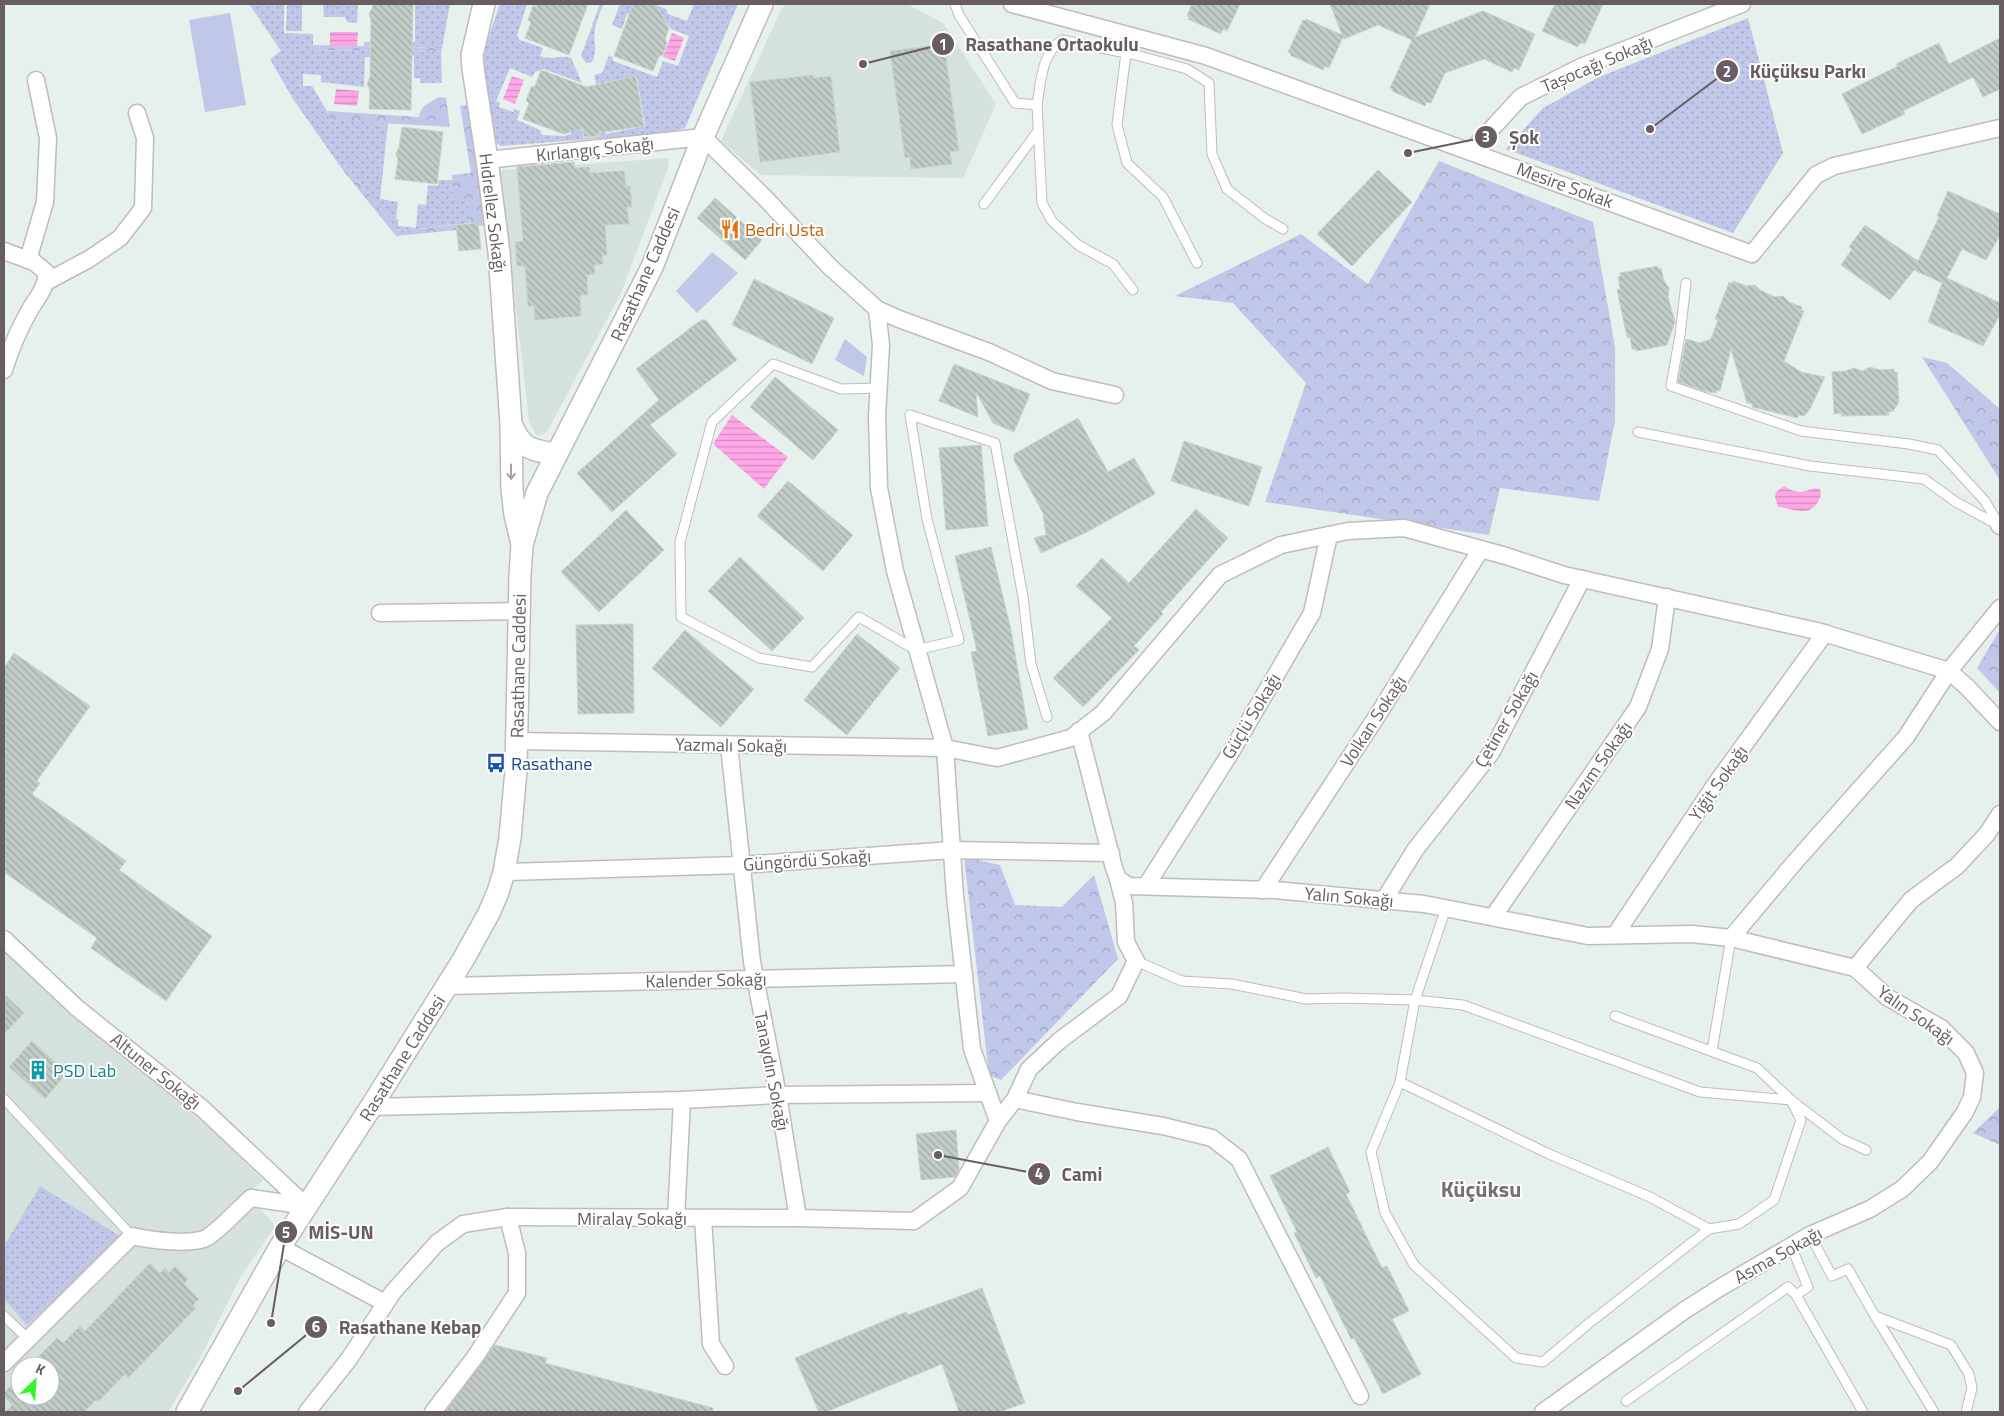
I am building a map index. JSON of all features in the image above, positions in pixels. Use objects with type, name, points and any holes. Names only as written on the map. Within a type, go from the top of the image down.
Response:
[{"type":"street","name":"Hıdrellez Sokağı","points":[[484,4],[472,55],[499,252],[511,424],[513,502],[522,545]]},
{"type":"street","name":"Rasathane Caddesi","points":[[187,1412],[280,1247],[448,986],[489,913],[504,872],[510,838],[517,740],[522,545],[537,493],[652,267],[703,137],[762,4]]},
{"type":"street","name":"Mesire Sokak","points":[[1012,4],[1206,56],[1752,254],[1816,175],[1834,166],[2000,128]]},
{"type":"street","name":"Taşocağı Sokağı","points":[[1471,151],[1521,97],[1583,66],[1713,10],[1742,4]]},
{"type":"street","points":[[28,260],[45,202],[48,138],[36,80]]},
{"type":"street","points":[[46,282],[89,259],[120,238],[142,208],[145,138],[137,114]]},
{"type":"street","name":"Kırlangıç Sokağı","points":[[487,160],[703,137]]},
{"type":"street","points":[[703,137],[830,267],[877,309],[989,352],[1052,381],[1116,395]]},
{"type":"street","points":[[4,251],[34,262],[47,273],[46,282],[16,336],[4,370]]},
{"type":"street","points":[[877,309],[881,346],[877,416],[878,488],[895,571],[945,748],[955,896],[972,1049],[998,1121]]},
{"type":"street","name":"Hıdrellez Sokağı","points":[[511,424],[517,438],[526,447],[556,454]]},
{"type":"street","name":"Yazmalı Sokağı","points":[[517,740],[945,748],[997,758],[1071,738],[1104,713],[1220,575],[1281,545],[1348,531],[1404,528],[1481,549],[1564,575],[1825,633],[1949,671]]},
{"type":"street","name":"Güçlü Sokağı","points":[[1146,886],[1230,752],[1312,613],[1329,535]]},
{"type":"street","name":"Volkan Sokağı","points":[[1263,890],[1379,712],[1481,549]]},
{"type":"street","name":"Çetiner Sokağı","points":[[1384,900],[1415,850],[1491,753],[1582,579]]},
{"type":"street","name":"Nazım Sokağı","points":[[1493,917],[1638,707],[1660,649],[1666,597]]},
{"type":"street","points":[[1731,938],[1794,863],[1906,737],[1949,671],[2000,608]]},
{"type":"street","points":[[380,613],[519,610]]},
{"type":"street","name":"Yiğit Sokağı","points":[[1615,935],[1715,785],[1825,633]]},
{"type":"street","points":[[1949,671],[2000,722]]},
{"type":"street","points":[[1079,731],[1124,904],[1126,942],[1136,961]]},
{"type":"street","name":"Tanaydın Sokağı","points":[[728,745],[740,865],[755,979],[778,1094],[798,1218]]},
{"type":"street","points":[[1854,968],[1911,900],[1957,866],[1987,834],[2000,814]]},
{"type":"street","name":"Güngördü Sokağı","points":[[504,872],[740,865],[952,850],[1111,853]]},
{"type":"street","name":"Yalın Sokağı","points":[[1118,879],[1129,886],[1263,890],[1384,900],[1446,908],[1588,936],[1692,934],[1731,938],[1854,968],[1887,997],[1941,1028],[1966,1053],[1975,1073]]},
{"type":"street","name":"Altuner Sokağı","points":[[4,939],[77,1008],[203,1109],[306,1206]]},
{"type":"street","name":"Miralay Sokağı","points":[[307,1412],[349,1359],[393,1292],[437,1243],[463,1224],[508,1218],[798,1218],[914,1221],[960,1188],[998,1121],[1015,1099],[1029,1069],[1059,1041],[1119,996],[1136,961]]},
{"type":"street","name":"Kalender Sokağı","points":[[448,986],[964,974]]},
{"type":"street","name":"Asma Sokağı","points":[[1554,1410],[1685,1310],[1810,1234],[1886,1200],[1915,1178],[1930,1162],[1965,1112],[1972,1097],[1975,1073]]},
{"type":"street","points":[[371,1107],[682,1100],[778,1094],[988,1094]]},
{"type":"street","points":[[1015,1099],[1077,1112],[1163,1126],[1212,1138],[1239,1159],[1360,1396]]},
{"type":"street","points":[[676,1218],[682,1100]]},
{"type":"street","points":[[4,1363],[132,1236],[152,1240],[188,1241],[207,1238],[251,1198],[306,1206]]},
{"type":"street","points":[[433,1412],[475,1357],[517,1293],[517,1253],[508,1218]]},
{"type":"street","points":[[703,1218],[711,1344],[725,1366]]},
{"type":"street","points":[[280,1247],[385,1303]]},
{"type":"lane","points":[[955,4],[959,15],[1015,103],[1036,104]]},
{"type":"lane","points":[[1133,290],[1113,264],[1078,244],[1052,221],[1042,203],[1036,104],[1044,65],[1052,46],[1062,40],[1126,53],[1187,69],[1209,83],[1212,154],[1227,189],[1264,218],[1283,229]]},
{"type":"lane","points":[[1126,53],[1117,125],[1127,162],[1163,197],[1198,263]]},
{"type":"lane","points":[[984,204],[1038,131]]},
{"type":"lane","points":[[1686,283],[1680,335],[1670,386],[1801,431],[1909,444],[1938,450],[1985,500],[1999,526]]},
{"type":"lane","points":[[878,388],[841,389],[774,364],[712,422],[680,542],[681,617],[758,658],[812,667],[859,617],[916,650],[959,640],[927,519],[910,415],[995,443],[1023,597],[1032,664],[1046,717]]},
{"type":"lane","points":[[1638,432],[1810,466],[1924,478],[1956,502],[1999,526]]},
{"type":"lane","points":[[1446,908],[1415,1000],[1400,1082],[1371,1152],[1385,1213],[1414,1264],[1516,1358],[1542,1362],[1709,1229],[1739,1224],[1774,1200],[1801,1120],[1791,1100]]},
{"type":"lane","points":[[1712,1051],[1731,938]]},
{"type":"lane","points":[[1136,961],[1182,980],[1232,984],[1306,999],[1415,1000],[1463,1005],[1700,1092],[1791,1100]]},
{"type":"lane","points":[[1616,1016],[1757,1068],[1791,1100],[1842,1139],[1866,1150]]},
{"type":"lane","points":[[1400,1082],[1549,1154],[1650,1197],[1709,1229]]},
{"type":"lane","points":[[4,1099],[132,1236]]},
{"type":"lane","points":[[1810,1234],[1832,1276],[1848,1269],[1934,1412]]},
{"type":"lane","points":[[1791,1246],[1808,1287],[1796,1295]]},
{"type":"lane","points":[[1626,1401],[1788,1287],[1796,1295],[1863,1412]]},
{"type":"lane","points":[[4,1316],[28,1339]]},
{"type":"lane","points":[[1875,1316],[1951,1345],[1969,1374],[1972,1388],[1966,1412]]},
{"type":"shaded area","points":[[786,4],[907,4],[943,23],[996,104],[963,178],[761,175],[721,141],[782,8]]},
{"type":"shaded area","points":[[330,32],[358,32],[357,46],[330,46]]},
{"type":"shaded area","points":[[672,33],[684,38],[675,61],[663,57]]},
{"type":"shaded area","points":[[512,76],[524,80],[515,104],[503,99]]},
{"type":"shaded area","points":[[336,89],[359,91],[357,106],[334,104]]},
{"type":"shaded area","points":[[669,158],[668,168],[621,293],[548,430],[543,435],[537,436],[529,421],[500,170]]},
{"type":"shaded area","points":[[732,415],[788,457],[764,489],[713,444]]},
{"type":"shaded area","points":[[1784,486],[1796,492],[1820,489],[1821,495],[1813,508],[1808,510],[1797,511],[1778,507],[1775,497],[1776,492]]},
{"type":"shaded area","points":[[4,946],[39,983],[221,1138],[263,1180],[249,1193],[251,1198],[275,1226],[240,1278],[200,1358],[168,1412],[4,1412]]},
{"type":"green space","points":[[249,4],[284,4],[284,33],[313,34],[313,50],[441,52],[442,83],[420,83],[420,78],[414,78],[414,56],[392,56],[391,58],[365,57],[364,87],[321,82],[321,75],[303,74],[303,86],[312,86],[327,111],[330,120],[388,123],[380,199],[398,202],[396,219],[398,219],[398,226],[416,228],[418,204],[426,205],[428,185],[438,186],[439,180],[452,180],[453,194],[467,200],[470,223],[399,231],[346,166],[342,169],[293,99],[270,59],[281,51]]},
{"type":"green space","points":[[287,4],[302,4],[302,31],[286,31]]},
{"type":"green space","points":[[323,4],[358,4],[357,23],[347,22],[345,17],[324,17]]},
{"type":"green space","points":[[415,4],[450,4],[442,48],[364,46],[364,42],[415,42]]},
{"type":"green space","points":[[500,4],[527,4],[517,36],[520,40],[543,48],[540,56],[571,58],[582,83],[544,69],[535,72],[532,77],[510,68],[496,101],[500,103],[499,107],[513,112],[514,109],[520,111],[517,120],[540,130],[542,135],[564,136],[571,134],[579,111],[581,111],[583,138],[599,137],[597,110],[602,110],[606,134],[645,126],[637,77],[596,84],[594,75],[602,73],[609,55],[613,58],[613,61],[657,77],[663,61],[678,66],[689,36],[671,29],[668,24],[634,11],[627,14],[622,29],[612,25],[620,4],[642,4],[654,8],[658,6],[666,9],[668,14],[687,21],[694,4],[738,4],[685,128],[666,133],[501,146],[494,142],[483,64],[485,47]]},
{"type":"green space","points":[[600,4],[604,4],[596,27],[594,58],[592,62],[586,63],[581,56]]},
{"type":"green space","points":[[230,13],[246,105],[205,112],[189,20]]},
{"type":"green space","points":[[1748,18],[1783,153],[1733,233],[1506,149],[1543,108],[1599,77]]},
{"type":"green space","points":[[313,45],[442,48],[441,52],[313,50]]},
{"type":"green space","points":[[439,97],[446,98],[450,127],[330,120],[327,111],[419,117],[423,107]]},
{"type":"green space","points":[[467,105],[486,225],[478,226],[478,223],[470,223],[467,200],[456,198],[453,194],[452,175],[471,173],[460,106]]},
{"type":"green space","points":[[1439,161],[1593,222],[1615,347],[1615,421],[1599,501],[1500,488],[1489,535],[1265,502],[1306,383],[1233,303],[1175,296],[1301,234],[1368,284]]},
{"type":"green space","points":[[346,166],[399,231],[456,225],[457,230],[396,236],[342,169]]},
{"type":"green space","points":[[712,252],[738,273],[697,313],[676,291]]},
{"type":"green space","points":[[845,339],[867,357],[864,376],[835,360]]},
{"type":"green space","points":[[1922,357],[1947,363],[2000,409],[2000,480]]},
{"type":"green space","points":[[2000,629],[2000,693],[1977,668]]},
{"type":"green space","points":[[964,857],[1000,865],[1015,905],[1062,907],[1094,875],[1118,959],[1001,1080],[989,1075]]},
{"type":"green space","points":[[2000,1107],[2000,1145],[1973,1133]]},
{"type":"green space","points":[[40,1186],[123,1238],[27,1325],[4,1299],[4,1246]]},
{"type":"building","points":[[374,4],[413,4],[411,110],[369,109],[370,91],[367,84],[370,77],[371,20],[369,14]]},
{"type":"building","points":[[538,4],[588,4],[569,55],[525,38],[531,22],[528,20],[533,6]]},
{"type":"building","points":[[633,4],[656,4],[669,28],[665,39],[667,43],[663,55],[659,56],[653,71],[614,56]]},
{"type":"building","points":[[1192,4],[1240,4],[1227,31],[1223,29],[1221,34],[1188,19],[1190,17],[1187,16]]},
{"type":"building","points":[[1330,4],[1430,4],[1415,37],[1483,11],[1535,34],[1519,70],[1514,68],[1512,72],[1484,59],[1445,73],[1431,103],[1426,102],[1425,106],[1392,91],[1393,89],[1390,88],[1412,40],[1378,25],[1344,39],[1343,37],[1329,68],[1325,66],[1323,70],[1290,55],[1291,53],[1288,52],[1303,20],[1305,21],[1306,19],[1342,35]]},
{"type":"building","points":[[1555,4],[1603,4],[1585,44],[1580,43],[1578,47],[1542,31]]},
{"type":"building","points":[[2000,38],[2000,89],[1983,97],[1973,77],[1903,111],[1905,114],[1862,134],[1842,94],[1939,43],[1949,64]]},
{"type":"building","points":[[944,44],[959,151],[950,152],[952,164],[911,169],[910,157],[905,158],[890,51]]},
{"type":"building","points":[[541,70],[587,87],[636,76],[644,126],[598,133],[598,136],[584,137],[583,128],[564,134],[523,119],[529,103],[526,100],[531,87],[535,86]]},
{"type":"building","points":[[813,75],[813,78],[831,76],[840,152],[760,162],[750,82]]},
{"type":"building","points":[[402,127],[443,132],[437,184],[395,179],[398,160],[396,154]]},
{"type":"building","points":[[574,162],[575,168],[589,167],[590,173],[624,171],[626,187],[630,186],[632,207],[627,207],[629,224],[605,225],[607,255],[602,256],[603,264],[594,265],[595,274],[587,275],[588,295],[580,295],[581,316],[535,320],[534,306],[528,306],[525,266],[517,266],[515,242],[523,241],[517,167]]},
{"type":"building","points":[[1378,170],[1412,202],[1352,266],[1317,234]]},
{"type":"building","points":[[1948,191],[2000,214],[2000,235],[1986,260],[1962,249],[1947,278],[2000,303],[2000,314],[1983,346],[1928,322],[1942,283],[1914,270],[1890,300],[1841,265],[1852,249],[1849,247],[1865,225],[1918,261],[1939,217],[1937,216]]},
{"type":"building","name":"Bedri Usta","points":[[715,198],[762,240],[745,260],[697,218]]},
{"type":"building","points":[[478,223],[481,249],[459,251],[456,225]]},
{"type":"building","points":[[1658,266],[1658,269],[1661,268],[1664,281],[1669,288],[1668,297],[1675,322],[1667,345],[1636,351],[1632,349],[1630,337],[1627,337],[1617,290],[1620,289],[1618,277],[1621,276],[1620,273]]},
{"type":"building","points":[[754,279],[834,318],[812,364],[732,325]]},
{"type":"building","points":[[1733,281],[1747,286],[1755,285],[1760,290],[1775,297],[1783,296],[1789,302],[1802,307],[1801,310],[1804,311],[1784,361],[1801,372],[1825,377],[1810,409],[1804,416],[1798,415],[1798,418],[1752,407],[1753,404],[1747,403],[1731,349],[1720,391],[1717,390],[1716,393],[1704,391],[1678,382],[1686,339],[1700,343],[1711,339],[1718,320],[1715,319],[1729,282],[1732,284]]},
{"type":"building","points":[[701,320],[706,320],[737,360],[650,425],[677,454],[612,512],[577,473],[659,400],[636,369]]},
{"type":"building","points":[[954,364],[1030,394],[1014,432],[993,423],[976,392],[978,417],[939,401]]},
{"type":"building","points":[[1870,367],[1880,370],[1894,369],[1894,372],[1897,372],[1899,402],[1893,411],[1888,412],[1889,415],[1842,416],[1841,413],[1834,414],[1832,372],[1854,368],[1863,371]]},
{"type":"building","points":[[775,377],[838,430],[813,460],[750,407]]},
{"type":"building","points":[[1078,418],[1108,472],[1134,458],[1155,494],[1087,532],[1041,553],[1034,538],[1046,535],[1043,513],[1014,460],[1014,454]]},
{"type":"building","points":[[1184,441],[1262,467],[1249,506],[1171,481]]},
{"type":"building","points":[[981,445],[988,526],[946,530],[939,448]]},
{"type":"building","points":[[788,481],[853,535],[823,571],[757,516]]},
{"type":"building","points":[[1196,509],[1228,538],[1161,612],[1163,614],[1134,646],[1139,650],[1083,707],[1053,678],[1112,618],[1076,586],[1102,558],[1129,583]]},
{"type":"building","points":[[626,510],[664,550],[599,612],[561,572]]},
{"type":"building","points":[[991,547],[1011,630],[1028,729],[988,736],[971,652],[977,651],[955,556]]},
{"type":"building","points":[[740,557],[804,618],[772,651],[708,591]]},
{"type":"building","points":[[633,624],[634,713],[578,714],[576,625]]},
{"type":"building","points":[[685,630],[754,689],[721,727],[652,668]]},
{"type":"building","points":[[857,634],[900,668],[847,735],[804,700]]},
{"type":"building","points":[[14,653],[90,706],[37,781],[40,783],[32,794],[126,861],[119,870],[212,936],[166,1001],[91,948],[97,938],[4,872],[4,668]]},
{"type":"building","points":[[4,994],[24,1013],[4,1034]]},
{"type":"building","name":"PSD Lab","points":[[32,1041],[67,1073],[45,1099],[9,1067]]},
{"type":"building","points":[[956,1130],[959,1169],[955,1177],[921,1180],[916,1134]]},
{"type":"building","points":[[1328,1147],[1350,1192],[1346,1194],[1382,1268],[1387,1266],[1409,1311],[1392,1319],[1421,1374],[1383,1394],[1354,1338],[1351,1339],[1320,1276],[1316,1278],[1294,1233],[1297,1232],[1270,1176]]},
{"type":"building","points":[[150,1263],[160,1273],[165,1268],[169,1273],[175,1266],[188,1279],[184,1284],[199,1299],[193,1305],[196,1308],[128,1378],[125,1374],[98,1402],[96,1400],[84,1412],[5,1412],[11,1406],[60,1406],[60,1356],[39,1356],[57,1338],[63,1343],[80,1326],[85,1331]]},
{"type":"building","points":[[982,1288],[1025,1403],[999,1412],[959,1412],[942,1364],[826,1412],[819,1412],[795,1358],[906,1312],[908,1315]]},
{"type":"building","points":[[495,1345],[547,1358],[545,1363],[713,1408],[713,1412],[445,1412]]},
{"type":"building","points":[[10,1387],[10,1403],[4,1397],[4,1393]]},
{"type":"place","name":"Rasathane Ortaokulu","points":[[863,64]]},
{"type":"place","name":"Küçüksu Parkı","points":[[1650,129]]},
{"type":"place","name":"Şok","points":[[1408,153]]},
{"type":"place","name":"Bedri Usta","points":[[730,229]]},
{"type":"place","name":"Rasathane","points":[[496,763]]},
{"type":"place","name":"PSD Lab","points":[[38,1070]]},
{"type":"place","name":"Cami","points":[[938,1155]]},
{"type":"place","name":"MİS-UN","points":[[271,1323]]},
{"type":"place","name":"Rasathane Kebap","points":[[238,1391]]},
{"type":"district","name":"Küçüksu","points":[[1481,1189]]}]
